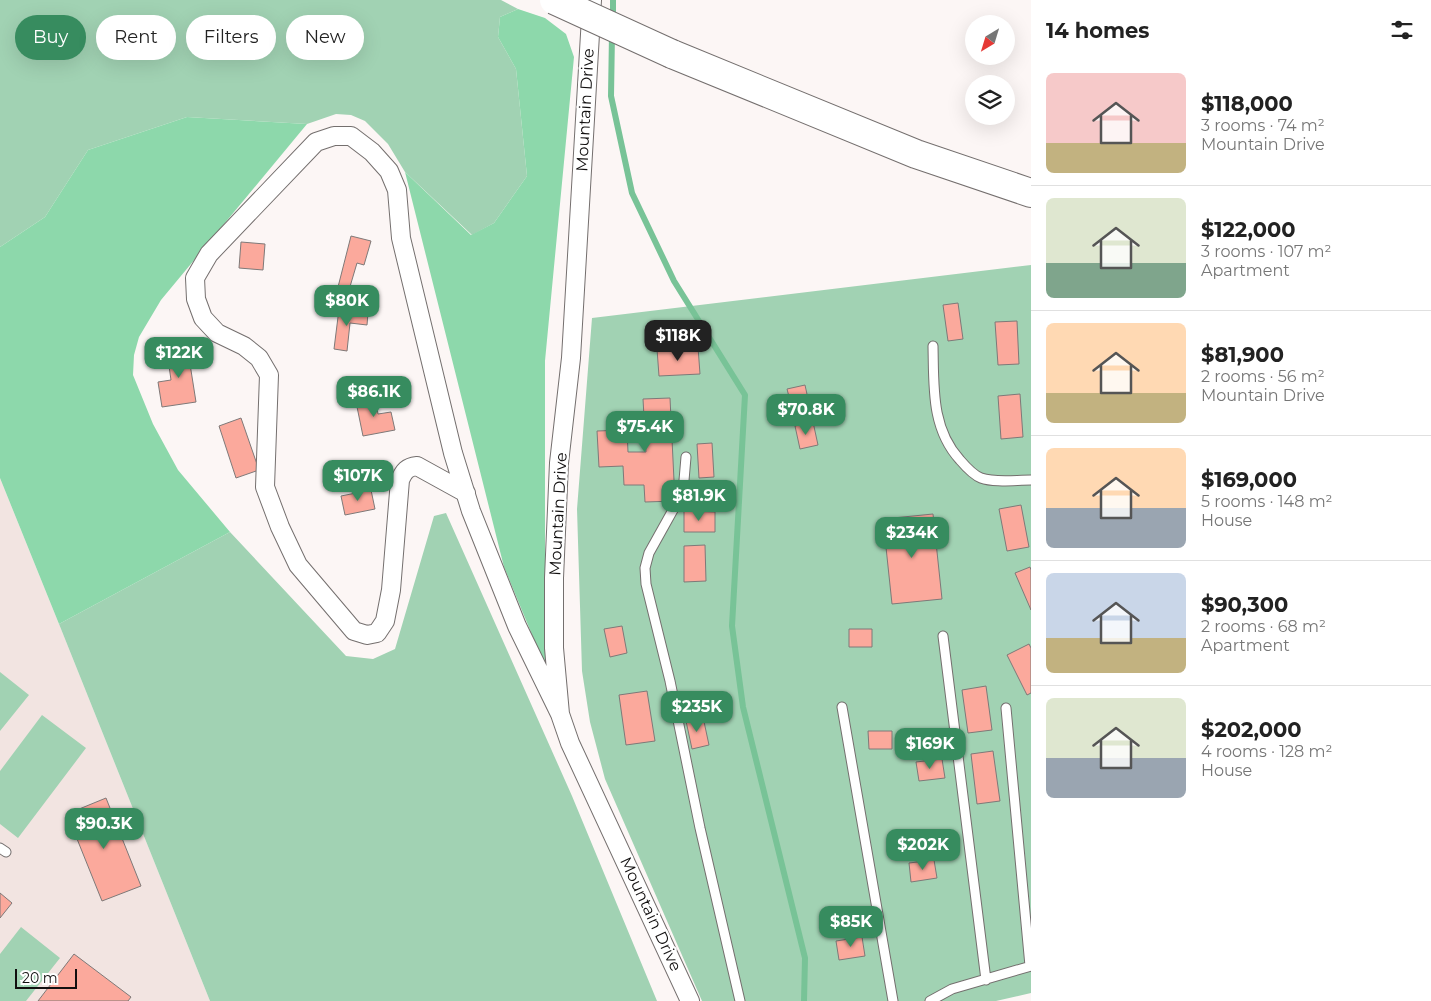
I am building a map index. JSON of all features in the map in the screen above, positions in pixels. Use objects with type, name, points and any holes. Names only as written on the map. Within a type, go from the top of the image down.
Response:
[{"type":"highway","points":[[554,0],[672,54],[916,154],[1031,193]]},
{"type":"street","name":"Mountain Drive","points":[[592,0],[570,358],[559,463],[554,648],[560,714],[570,743],[690,1001]]},
{"type":"street","points":[[466,493],[417,466],[408,467],[403,473],[400,480],[391,590],[385,621],[377,633],[367,635],[354,631],[298,566],[280,527],[265,487],[269,375],[259,358],[244,346],[217,333],[203,318],[196,300],[195,278],[209,254],[316,142],[334,136],[351,136],[372,152],[389,171],[397,190],[401,238],[453,453],[466,493],[517,626],[560,714]]},
{"type":"lane","points":[[933,346],[935,402],[939,426],[950,449],[968,469],[980,478],[1031,480]]},
{"type":"lane","points":[[686,457],[683,492],[649,553],[645,568],[700,828],[740,1001]]},
{"type":"lane","points":[[943,636],[986,980]]},
{"type":"lane","points":[[842,707],[893,1001]]},
{"type":"lane","points":[[930,1001],[952,989],[1031,966],[1006,708]]},
{"type":"shaded area","points":[[0,478],[59,624],[210,1001],[0,1001]]},
{"type":"green space","points":[[0,0],[501,0],[518,9],[500,17],[498,37],[516,69],[527,176],[494,223],[472,235],[405,172],[388,144],[365,121],[351,115],[336,114],[307,124],[187,117],[88,150],[45,217],[0,247]]},
{"type":"green space","points":[[518,9],[545,18],[566,34],[574,57],[545,361],[545,666],[504,567],[405,172],[471,235],[494,223],[527,176],[516,69],[498,37],[500,17]]},
{"type":"green space","points":[[187,117],[307,124],[161,300],[139,337],[134,355],[133,375],[153,424],[178,470],[230,532],[59,624],[0,478],[0,247],[45,217],[88,150]]},
{"type":"green space","points":[[1031,265],[1031,993],[996,1001],[702,1001],[605,779],[590,722],[582,671],[577,509],[592,318]]},
{"type":"green space","points":[[446,513],[572,796],[657,1001],[210,1001],[59,624],[230,532],[346,656],[373,659],[395,649],[434,516]]},
{"type":"green space","points":[[0,672],[29,695],[0,731]]},
{"type":"green space","points":[[42,715],[86,748],[18,838],[0,824],[0,771]]},
{"type":"green space","points":[[21,927],[60,958],[26,1001],[0,1001],[0,954]]},
{"type":"building","points":[[351,236],[371,241],[364,265],[357,263],[349,290],[338,287]]},
{"type":"building","points":[[241,242],[265,244],[263,270],[239,268]]},
{"type":"building","points":[[958,303],[963,339],[948,341],[943,305]]},
{"type":"building","points":[[339,309],[368,313],[367,325],[350,323],[347,351],[334,349]]},
{"type":"building","points":[[1017,321],[1019,364],[998,365],[995,322]]},
{"type":"building","points":[[698,347],[700,374],[659,376],[657,349]]},
{"type":"building","points":[[195,348],[197,363],[190,364],[196,402],[162,407],[158,382],[171,380],[167,352]]},
{"type":"building","points":[[805,385],[810,408],[793,412],[787,389]]},
{"type":"building","points":[[1020,394],[1023,437],[1001,439],[998,396]]},
{"type":"building","points":[[375,398],[378,414],[391,412],[395,430],[363,436],[356,402]]},
{"type":"building","points":[[670,398],[675,501],[645,502],[644,485],[624,485],[623,466],[599,467],[597,431],[627,430],[628,452],[646,452],[643,399]]},
{"type":"building","points":[[241,418],[259,470],[236,478],[219,426]]},
{"type":"building","points":[[813,422],[818,445],[800,449],[795,426]]},
{"type":"building","points":[[712,443],[714,477],[699,478],[697,444]]},
{"type":"building","points":[[371,490],[375,509],[345,515],[341,496]]},
{"type":"building","points":[[1021,505],[1029,547],[1007,551],[999,509]]},
{"type":"building","points":[[684,511],[715,512],[715,532],[684,532]]},
{"type":"building","points":[[933,514],[942,599],[892,604],[883,519]]},
{"type":"building","points":[[705,545],[706,581],[684,582],[684,546]]},
{"type":"building","points":[[1030,567],[1031,570],[1031,610],[1015,573]]},
{"type":"building","points":[[622,626],[627,653],[610,657],[604,629]]},
{"type":"building","points":[[849,629],[872,629],[872,647],[849,647]]},
{"type":"building","points":[[1029,644],[1031,648],[1031,693],[1027,695],[1007,655]]},
{"type":"building","points":[[986,686],[992,730],[968,733],[962,690]]},
{"type":"building","points":[[647,691],[655,741],[626,745],[619,695]]},
{"type":"building","points":[[703,717],[709,745],[692,749],[686,721]]},
{"type":"building","points":[[868,731],[892,731],[892,749],[869,749]]},
{"type":"building","points":[[993,751],[1000,801],[977,804],[971,754]]},
{"type":"building","points":[[942,759],[945,778],[919,781],[916,762]]},
{"type":"building","points":[[106,798],[141,886],[102,901],[67,814]]},
{"type":"building","points":[[934,860],[937,878],[911,882],[909,863]]},
{"type":"building","points":[[0,893],[12,903],[0,918]]},
{"type":"building","points":[[862,937],[865,956],[839,960],[836,941]]},
{"type":"building","points":[[74,954],[131,997],[128,1001],[38,1001]]},
{"type":"waterway","points":[[613,0],[613,19]]},
{"type":"waterway","points":[[612,34],[611,96],[632,193],[674,281],[745,395],[732,626],[743,707],[805,958],[804,1001]]}]
